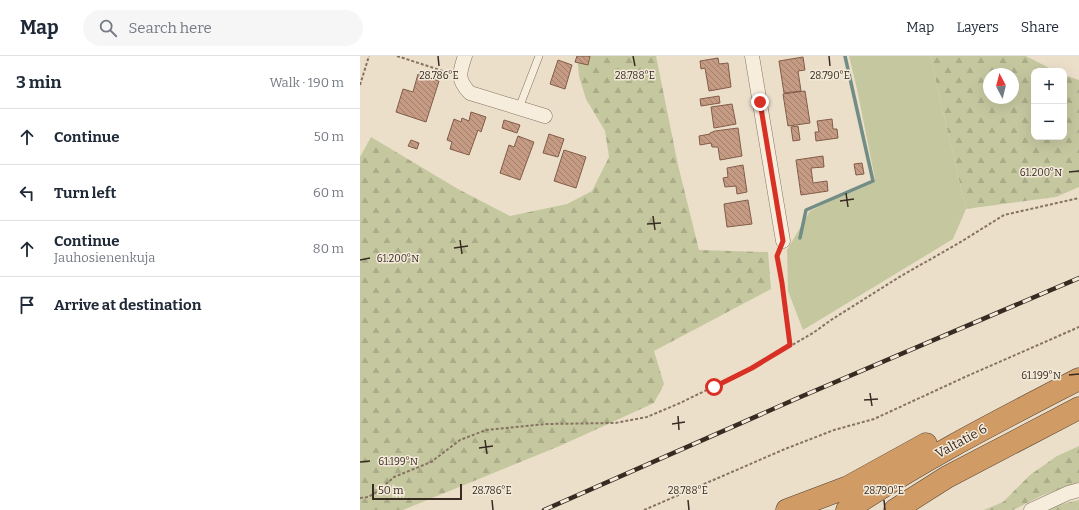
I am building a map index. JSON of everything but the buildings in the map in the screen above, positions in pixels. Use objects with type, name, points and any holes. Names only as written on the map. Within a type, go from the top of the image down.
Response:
[{"type":"highway","name":"Valtatie 6","points":[[847,510],[955,444],[1079,379]]},
{"type":"highway","name":"Valtatie 6","points":[[895,510],[947,477],[1079,408]]},
{"type":"highway","points":[[787,510],[848,487],[955,429],[1013,413]]},
{"type":"highway","points":[[921,510],[987,467],[1079,416]]},
{"type":"street","points":[[465,56],[460,77],[463,86],[470,93],[545,116]]},
{"type":"street","points":[[752,56],[783,241]]},
{"type":"street","points":[[1031,510],[1068,493],[1079,490]]},
{"type":"lane","points":[[519,108],[539,56]]},
{"type":"path","points":[[360,85],[369,56]]},
{"type":"path","points":[[397,56],[460,77]]},
{"type":"path","points":[[360,498],[368,497],[377,492],[394,477],[431,462],[460,440],[486,430],[545,424],[615,423],[647,417],[680,403],[745,371],[813,333],[901,276],[960,244],[1004,215],[1079,198]]},
{"type":"path","points":[[783,241],[777,256],[790,345]]},
{"type":"path","points":[[644,510],[785,449],[834,430],[874,420],[965,377],[1079,327]]},
{"type":"green space","points":[[577,56],[656,56],[678,165],[699,250],[768,252],[771,289],[654,351],[664,384],[654,403],[562,445],[403,510],[360,510],[360,157],[371,137],[458,189],[510,216],[567,204],[592,191],[609,157],[605,131],[586,99],[579,76]]},
{"type":"green space","points":[[849,56],[930,56],[966,209],[953,239],[803,330],[788,291],[787,250],[810,211],[875,179]]},
{"type":"green space","points":[[930,56],[1026,56],[1049,68],[1031,68],[1031,140],[1067,140],[1067,76],[1079,80],[1079,187],[1056,197],[966,209]]},
{"type":"green space","points":[[1079,446],[1079,482],[1041,496],[1013,510],[984,510],[1003,502],[1030,475],[1057,456]]},
{"type":"green space","points":[[1079,500],[1079,510],[1040,510],[1041,509]]},
{"type":"waterway","points":[[800,238],[806,210],[873,181],[845,56]]},
{"type":"railway","points":[[544,510],[798,398],[1079,278]]},
{"type":"route","points":[[714,387],[752,368],[790,345],[786,309],[777,256],[783,241],[760,102]]}]
